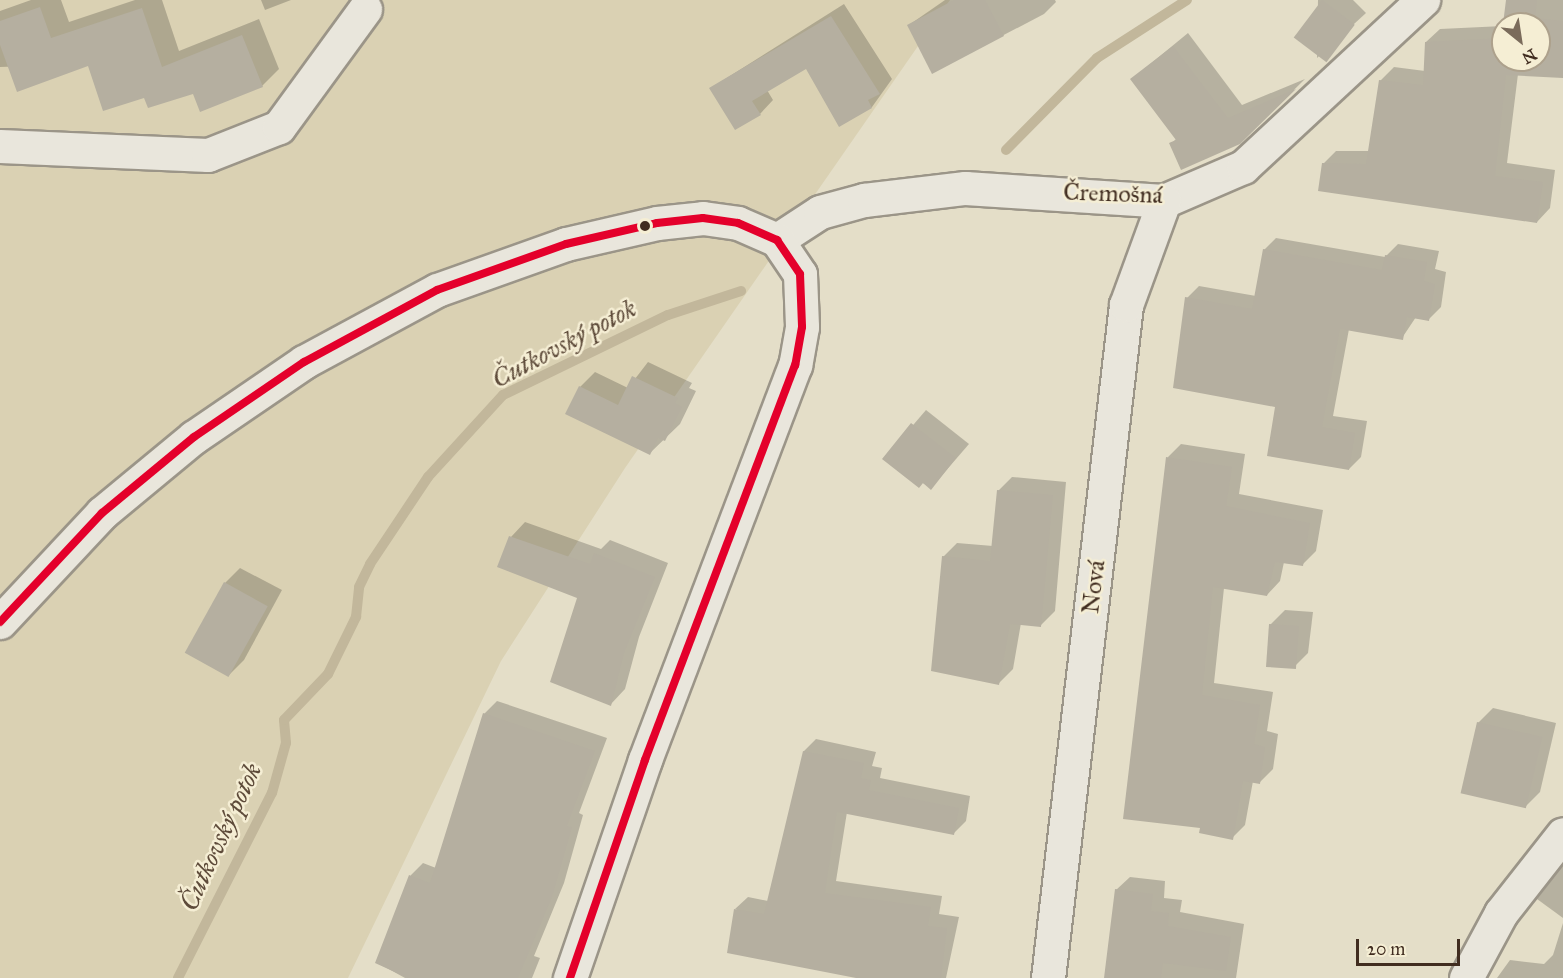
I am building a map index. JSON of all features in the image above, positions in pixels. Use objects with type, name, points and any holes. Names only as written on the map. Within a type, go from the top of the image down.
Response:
[{"type":"street","name":"Čremošná","points":[[777,240],[820,212],[864,200],[964,188],[1164,201],[1243,167],[1423,0]]},
{"type":"street","points":[[0,146],[208,155],[279,127],[365,9]]},
{"type":"street","name":"Nová","points":[[1048,978],[1126,304],[1164,201]]},
{"type":"street","points":[[0,622],[102,513],[194,437],[304,362],[437,290],[566,244],[657,223],[703,219],[738,223],[777,240],[801,282],[795,365],[645,760],[570,978]]},
{"type":"street","points":[[1466,978],[1501,912],[1563,834]]},
{"type":"shaded area","points":[[0,0],[950,0],[625,468],[501,661],[348,978],[0,978]]},
{"type":"building","points":[[954,0],[985,0],[1004,36],[932,74],[907,25]]},
{"type":"building","points":[[1322,0],[1355,25],[1326,62],[1294,38]]},
{"type":"building","points":[[1506,0],[1537,0],[1536,12],[1504,12]]},
{"type":"building","points":[[40,7],[51,38],[142,8],[162,67],[242,35],[263,87],[200,112],[193,94],[148,108],[144,98],[103,111],[88,66],[17,92],[0,45],[0,21]]},
{"type":"building","points":[[831,16],[880,94],[868,100],[872,108],[839,127],[806,69],[752,101],[761,115],[735,130],[709,88]]},
{"type":"building","points":[[1551,20],[1563,21],[1563,78],[1506,75],[1495,176],[1543,182],[1537,223],[1318,191],[1322,163],[1366,164],[1379,80],[1423,85],[1425,42],[1491,39],[1491,72],[1551,72]]},
{"type":"building","points":[[1173,46],[1228,118],[1296,89],[1240,144],[1181,170],[1169,143],[1176,140],[1130,79]]},
{"type":"building","points":[[1263,249],[1382,270],[1385,255],[1427,262],[1424,281],[1435,284],[1429,321],[1407,317],[1403,340],[1340,329],[1322,427],[1355,433],[1349,470],[1267,456],[1275,407],[1173,388],[1185,297],[1252,309]]},
{"type":"building","points":[[632,376],[678,398],[675,403],[682,407],[665,441],[658,438],[650,455],[565,414],[579,386],[618,405]]},
{"type":"building","points":[[911,423],[956,458],[931,490],[923,483],[919,488],[882,459]]},
{"type":"building","points":[[1166,457],[1232,467],[1226,506],[1310,523],[1303,566],[1275,562],[1267,596],[1213,587],[1202,695],[1260,705],[1254,744],[1265,747],[1260,784],[1243,781],[1233,840],[1199,833],[1200,828],[1123,819]]},
{"type":"building","points":[[997,490],[1053,495],[1041,627],[1010,624],[999,685],[931,671],[942,556],[990,561]]},
{"type":"building","points":[[509,536],[590,564],[594,553],[655,577],[624,653],[611,706],[550,682],[577,598],[497,567]]},
{"type":"building","points":[[224,582],[268,606],[228,677],[185,653]]},
{"type":"building","points":[[1269,624],[1299,626],[1296,669],[1266,667]]},
{"type":"building","points":[[483,713],[595,751],[567,826],[572,827],[552,897],[518,978],[408,978],[375,963],[409,875],[430,883]]},
{"type":"building","points":[[1477,722],[1542,737],[1526,808],[1461,793]]},
{"type":"building","points":[[803,751],[864,763],[861,778],[871,780],[869,790],[959,808],[954,835],[837,812],[825,893],[931,907],[928,926],[947,928],[941,978],[856,978],[727,953],[734,909],[764,914]]},
{"type":"building","points":[[1115,889],[1153,894],[1151,911],[1169,913],[1168,926],[1231,937],[1226,971],[1163,963],[1161,978],[1104,978]]},
{"type":"waterway","name":"Čutkovský potok","points":[[1006,150],[1097,58],[1187,0]]},
{"type":"waterway","name":"Čutkovský potok","points":[[178,978],[272,793],[286,743],[284,720],[328,674],[356,617],[359,587],[370,564],[428,477],[503,395],[668,315],[741,291]]},
{"type":"transit line","points":[[0,622],[102,513],[194,437],[304,362],[437,290],[566,244],[657,223],[703,218],[738,223],[777,240],[800,274],[802,327],[795,365],[645,760],[570,978]]}]
